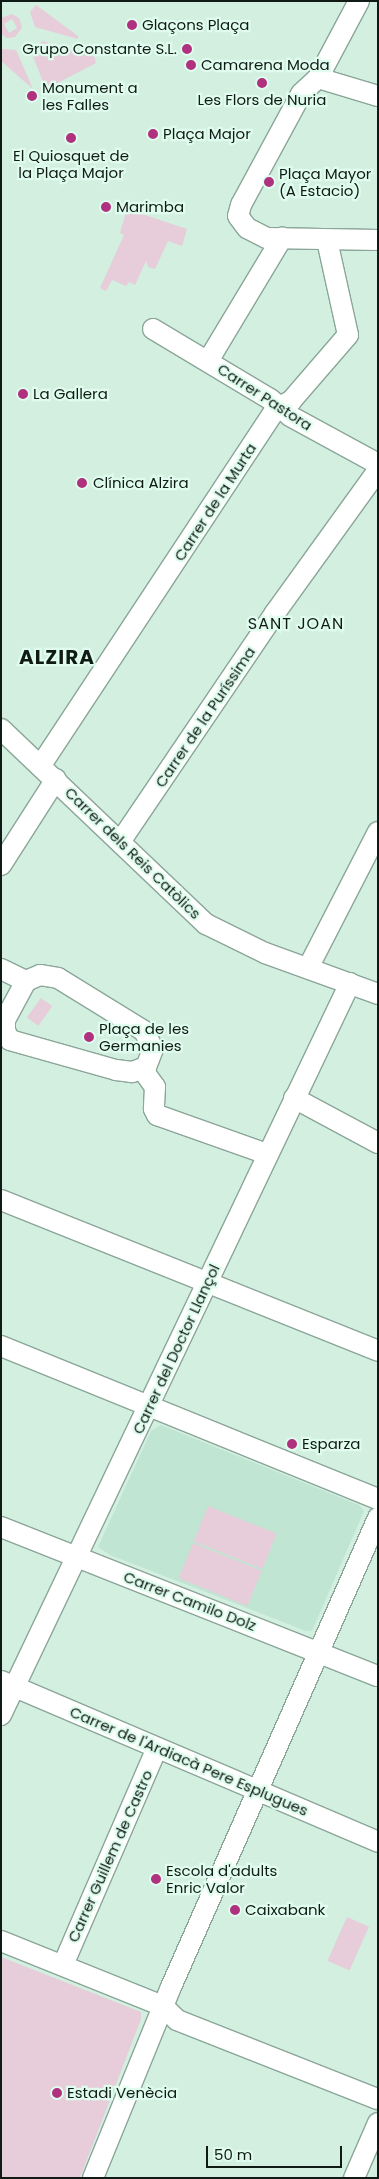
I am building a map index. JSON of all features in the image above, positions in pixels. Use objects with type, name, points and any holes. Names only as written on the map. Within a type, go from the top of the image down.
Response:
[{"type":"street","points":[[359,1],[318,78],[301,94],[241,205],[238,216],[247,228],[260,236],[327,240],[378,240]]},
{"type":"street","points":[[318,78],[378,96]]},
{"type":"street","points":[[208,361],[282,238]]},
{"type":"street","name":"Carrer de la Murta","points":[[41,764],[278,406],[291,401],[348,335],[327,240]]},
{"type":"street","name":"Carrer Pastora","points":[[153,329],[208,361],[278,406],[290,416],[378,464]]},
{"type":"street","name":"Carrer de la Puríssima","points":[[120,842],[275,613],[378,470]]},
{"type":"street","name":"Carrer dels Reis Catòlics","points":[[1,729],[41,764],[206,924],[225,936],[278,958],[378,994]]},
{"type":"street","points":[[1,866],[56,779]]},
{"type":"street","points":[[308,968],[378,832]]},
{"type":"street","points":[[1,969],[26,981]]},
{"type":"street","points":[[40,975],[58,978],[136,1024],[152,1044],[152,1056],[142,1069],[116,1070],[10,1040],[5,1031],[5,1020],[26,981],[40,975]]},
{"type":"street","name":"Carrer del Doctor Llançol","points":[[1,1715],[8,1683],[76,1557],[150,1407],[267,1154],[350,983]]},
{"type":"street","points":[[142,1069],[155,1087],[154,1109],[157,1115],[267,1154]]},
{"type":"street","points":[[294,1098],[378,1143]]},
{"type":"street","points":[[1,1200],[378,1351]]},
{"type":"street","points":[[1,1346],[378,1499]]},
{"type":"street","points":[[95,2177],[163,2006],[258,1792],[317,1650],[378,1518]]},
{"type":"street","name":"Carrer Camilo Dolz","points":[[1,1527],[317,1650],[378,1676]]},
{"type":"street","name":"Carrer de l'Ardiacà Pere Esplugues","points":[[8,1683],[378,1842]]},
{"type":"street","name":"Carrer Guillem de Castro","points":[[62,1965],[157,1748]]},
{"type":"street","points":[[1,1941],[163,2006],[177,2020],[378,2098]]},
{"type":"street","points":[[354,2178],[378,2123]]},
{"type":"shaded area","points":[[36,5],[78,36],[78,39],[35,27],[30,12]]},
{"type":"shaded area","points":[[12,14],[19,18],[22,28],[15,37],[7,38],[1,34],[1,18]],"holes":[[[12,19],[17,28],[9,33],[4,24]]]},
{"type":"shaded area","points":[[42,41],[94,56],[96,63],[46,89],[32,54]]},
{"type":"shaded area","points":[[1,49],[16,50],[33,89],[1,61]]},
{"type":"shaded area","points":[[127,209],[187,229],[182,246],[168,241],[155,269],[148,267],[146,261],[135,285],[129,282],[126,286],[112,280],[106,291],[100,288],[124,235],[120,233]]},
{"type":"shaded area","points":[[41,998],[52,1006],[38,1026],[27,1017]]},
{"type":"shaded area","points":[[161,1425],[359,1505],[364,1511],[312,1631],[306,1631],[110,1555],[98,1547],[151,1431]]},
{"type":"shaded area","points":[[208,1506],[277,1534],[262,1569],[194,1541]]},
{"type":"shaded area","points":[[193,1543],[262,1571],[247,1606],[179,1578]]},
{"type":"shaded area","points":[[347,1917],[369,1927],[349,1971],[327,1961]]},
{"type":"shaded area","name":"Estadi Venècia","points":[[1,1957],[141,2012],[141,2019],[80,2178],[1,2178]]},
{"type":"place","name":"Glaçons Plaça","points":[[132,25]]},
{"type":"place","name":"Grupo Constante S.L.","points":[[187,49]]},
{"type":"place","name":"Camarena Moda","points":[[191,65]]},
{"type":"place","name":"Les Flors de Nuria","points":[[262,83]]},
{"type":"place","name":"Monument a les Falles","points":[[32,96]]},
{"type":"place","name":"Plaça Major","points":[[153,134]]},
{"type":"place","name":"El Quiosquet de la Plaça Major","points":[[71,138]]},
{"type":"place","name":"Plaça Mayor (A Estacio)","points":[[269,182]]},
{"type":"place","name":"Marimba","points":[[106,207]]},
{"type":"place","name":"La Gallera","points":[[23,394]]},
{"type":"place","name":"Clínica Alzira","points":[[82,483]]},
{"type":"place","name":"Plaça de les Germanies","points":[[89,1037]]},
{"type":"place","name":"Esparza","points":[[292,1444]]},
{"type":"place","name":"Escola d'adults Enric Valor","points":[[156,1879]]},
{"type":"place","name":"Caixabank","points":[[235,1910]]},
{"type":"place","name":"Estadi Venècia","points":[[57,2093]]},
{"type":"district","name":"SANT JOAN","points":[[296,624]]},
{"type":"district","name":"ALZIRA","points":[[57,657]]}]
